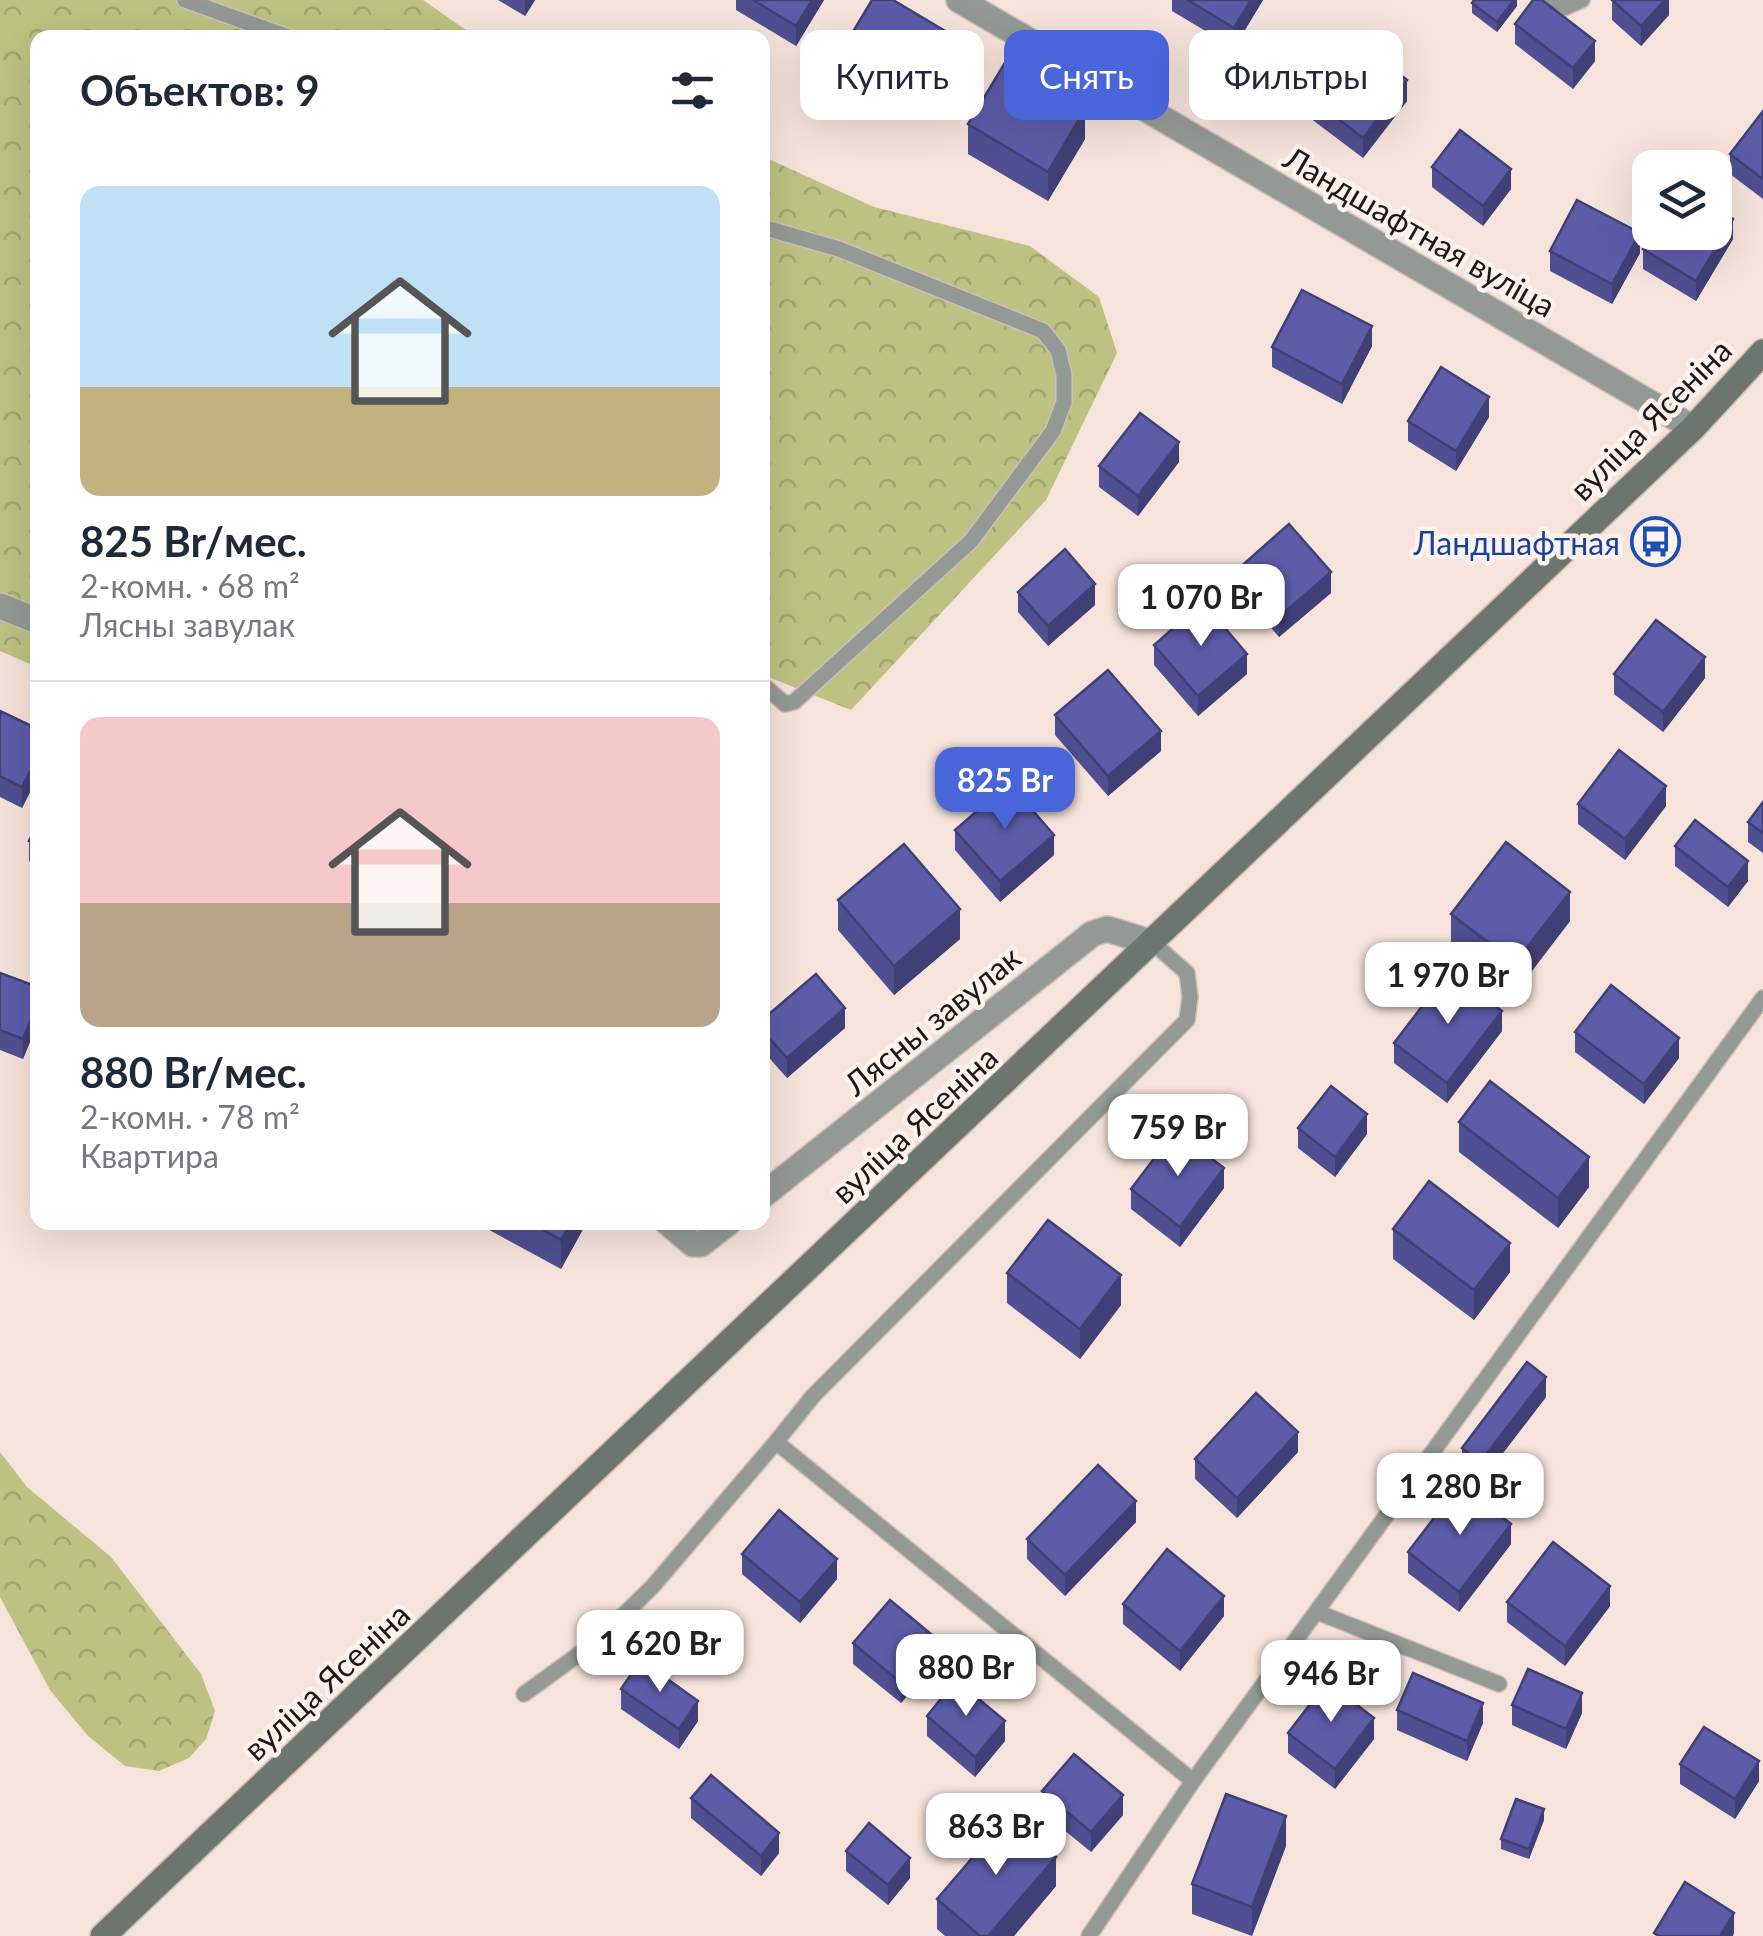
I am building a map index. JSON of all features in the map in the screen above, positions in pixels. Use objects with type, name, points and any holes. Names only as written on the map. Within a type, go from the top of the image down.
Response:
[{"type":"street","name":"Ландшафтная вуліца","points":[[959,0],[1693,428]]},
{"type":"street","name":"вуліца Ясеніна","points":[[103,1936],[1693,428],[1763,352]]},
{"type":"street","points":[[0,606],[30,618]]},
{"type":"street","name":"Лясны завулак","points":[[770,1190],[1092,934],[1108,930],[1153,943]]},
{"type":"street","points":[[676,1230],[693,1244],[701,1244],[719,1230]]},
{"type":"lane","points":[[185,0],[269,30]]},
{"type":"lane","points":[[1551,0],[1564,8],[1582,0]]},
{"type":"lane","points":[[770,228],[839,249],[1043,331],[1058,350],[1064,402],[1054,431],[971,542],[794,702],[786,704],[770,691]]},
{"type":"lane","points":[[524,1694],[598,1641],[652,1586],[813,1396],[1187,1020],[1187,973],[1153,943]]},
{"type":"lane","points":[[1090,1936],[1193,1781],[1763,998]]},
{"type":"lane","points":[[776,1442],[1193,1781]]},
{"type":"lane","points":[[1317,1612],[1498,1684]]},
{"type":"green space","points":[[0,0],[423,0],[466,30],[30,30],[30,664],[0,651]]},
{"type":"green space","points":[[770,160],[874,207],[1030,246],[1099,297],[1117,353],[1046,500],[851,710],[770,678]]},
{"type":"green space","points":[[0,1452],[27,1487],[111,1557],[201,1674],[215,1711],[206,1739],[189,1758],[159,1771],[125,1766],[88,1736],[50,1690],[0,1597]]},
{"type":"building","points":[[753,0],[812,0],[796,26]]},
{"type":"building","points":[[872,0],[893,0],[943,30],[854,30]]},
{"type":"building","points":[[1188,0],[1251,0],[1234,28]]},
{"type":"building","points":[[1514,0],[1497,22],[1472,3]]},
{"type":"building","points":[[1533,0],[1542,0],[1595,41],[1573,68],[1515,24]]},
{"type":"building","points":[[1612,0],[1665,0],[1641,26]]},
{"type":"building","points":[[1004,64],[1004,120],[1079,120],[1048,172],[968,124],[970,120],[984,120],[984,97]]},
{"type":"building","points":[[1763,111],[1763,179],[1732,156]]},
{"type":"building","points":[[1340,120],[1377,120],[1363,138]]},
{"type":"building","points":[[1460,130],[1511,169],[1483,206],[1432,167]]},
{"type":"building","points":[[1577,200],[1632,229],[1632,248],[1612,284],[1550,251]]},
{"type":"building","points":[[1645,250],[1714,250],[1696,281]]},
{"type":"building","points":[[1302,290],[1372,326],[1342,384],[1272,347]]},
{"type":"building","points":[[1441,367],[1489,397],[1456,451],[1408,421]]},
{"type":"building","points":[[1140,413],[1179,442],[1138,496],[1099,466]]},
{"type":"building","points":[[1289,524],[1331,572],[1279,617],[1238,569]]},
{"type":"building","points":[[1065,549],[1095,584],[1048,626],[1018,592]]},
{"type":"building","points":[[1203,602],[1247,654],[1198,696],[1154,645]]},
{"type":"building","points":[[1656,620],[1705,657],[1663,712],[1614,674]]},
{"type":"building","points":[[1108,670],[1161,731],[1108,776],[1055,715]]},
{"type":"building","points":[[0,711],[30,725],[30,772],[22,787],[0,776]]},
{"type":"building","points":[[1619,750],[1666,786],[1625,839],[1578,804]]},
{"type":"building","points":[[1009,783],[1054,835],[1000,881],[955,830]]},
{"type":"building","points":[[1763,802],[1763,833],[1748,822]]},
{"type":"building","points":[[1695,820],[1748,861],[1728,887],[1675,846]]},
{"type":"building","points":[[1506,842],[1570,892],[1515,963],[1451,914]]},
{"type":"building","points":[[904,844],[960,909],[894,966],[838,900]]},
{"type":"building","points":[[1449,971],[1502,1011],[1447,1083],[1394,1043]]},
{"type":"building","points":[[0,973],[30,984],[30,1022],[23,1039],[0,1030]]},
{"type":"building","points":[[816,974],[845,1008],[787,1058],[770,1039],[770,1013]]},
{"type":"building","points":[[1611,985],[1679,1038],[1644,1084],[1575,1032]]},
{"type":"building","points":[[1490,1081],[1589,1157],[1558,1198],[1459,1122]]},
{"type":"building","points":[[1331,1086],[1367,1114],[1335,1157],[1298,1128]]},
{"type":"building","points":[[1175,1131],[1224,1168],[1180,1227],[1131,1189]]},
{"type":"building","points":[[1429,1181],[1510,1243],[1474,1290],[1393,1229]]},
{"type":"building","points":[[1048,1220],[1121,1275],[1080,1329],[1007,1273]]},
{"type":"building","points":[[544,1230],[567,1230],[561,1240]]},
{"type":"building","points":[[1527,1362],[1546,1377],[1480,1462],[1462,1448]]},
{"type":"building","points":[[1256,1393],[1298,1432],[1237,1498],[1195,1459]]},
{"type":"building","points":[[1098,1465],[1136,1501],[1065,1575],[1027,1539]]},
{"type":"building","points":[[1460,1484],[1511,1524],[1459,1592],[1408,1552]]},
{"type":"building","points":[[779,1510],[837,1559],[800,1602],[742,1554]]},
{"type":"building","points":[[1553,1542],[1610,1586],[1565,1646],[1507,1602]]},
{"type":"building","points":[[1167,1549],[1224,1596],[1180,1651],[1123,1604]]},
{"type":"building","points":[[890,1600],[938,1640],[901,1683],[853,1643]]},
{"type":"building","points":[[641,1660],[698,1701],[679,1729],[621,1689]]},
{"type":"building","points":[[1528,1669],[1582,1693],[1566,1729],[1512,1705]]},
{"type":"building","points":[[1413,1673],[1483,1703],[1467,1741],[1397,1710]]},
{"type":"building","points":[[956,1680],[1005,1721],[975,1757],[927,1716]]},
{"type":"building","points":[[1327,1682],[1374,1718],[1335,1769],[1288,1733]]},
{"type":"building","points":[[1704,1727],[1759,1761],[1735,1799],[1680,1764]]},
{"type":"building","points":[[1074,1754],[1123,1795],[1091,1832],[1042,1791]]},
{"type":"building","points":[[711,1775],[779,1833],[761,1856],[691,1798]]},
{"type":"building","points":[[1226,1794],[1286,1816],[1252,1907],[1192,1884]]},
{"type":"building","points":[[1516,1799],[1544,1809],[1529,1849],[1501,1839]]},
{"type":"building","points":[[1008,1816],[1056,1857],[988,1936],[980,1936],[937,1899]]},
{"type":"building","points":[[869,1823],[910,1858],[888,1885],[846,1851]]},
{"type":"building","points":[[1685,1882],[1734,1913],[1720,1936],[1654,1933]]},
{"type":"place","name":"Ландшафтная","points":[[1655,542]]}]
